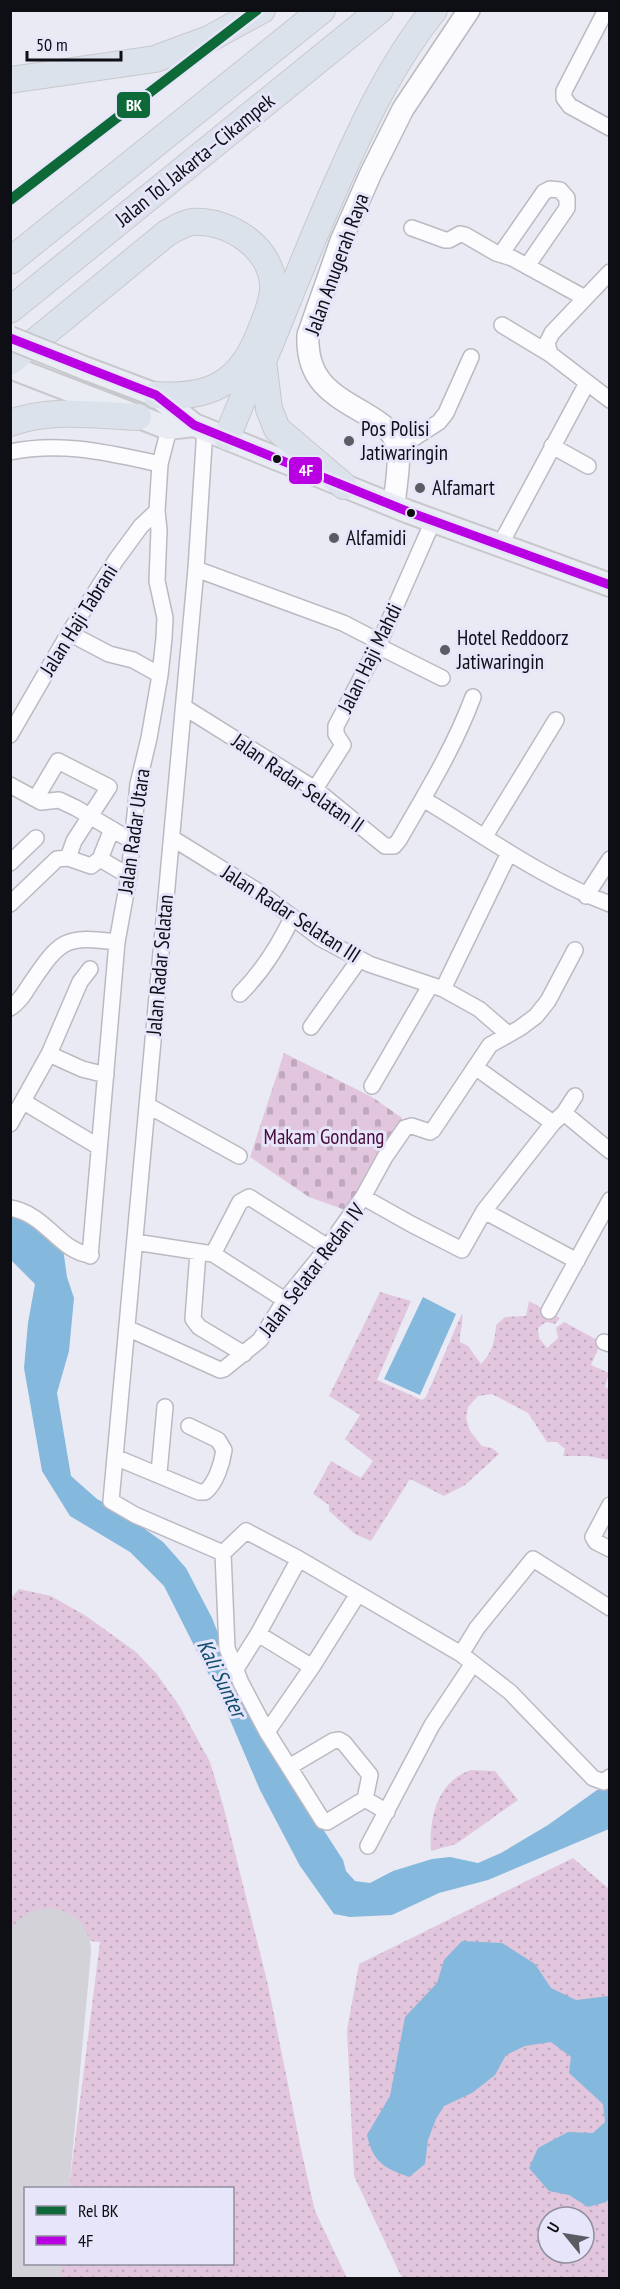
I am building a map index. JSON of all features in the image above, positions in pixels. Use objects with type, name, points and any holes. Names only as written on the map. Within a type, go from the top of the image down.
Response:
[{"type":"highway","points":[[10,80],[155,59],[203,42],[262,10]]},
{"type":"highway","name":"Jalan Tol Jakarta–Cikampek","points":[[10,261],[322,10]]},
{"type":"highway","name":"Jalan Tol Jakarta–Cikampek","points":[[10,310],[380,10]]},
{"type":"highway","points":[[209,430],[263,361],[360,130],[383,86],[434,10]]},
{"type":"highway","points":[[10,362],[167,233],[190,222],[209,223],[229,229],[258,248],[270,270],[273,290],[268,311],[257,340],[232,377],[219,386],[195,395],[181,397],[166,411]]},
{"type":"highway","points":[[263,361],[269,409],[278,429],[344,486]]},
{"type":"highway","points":[[10,423],[48,413],[78,412],[138,417]]},
{"type":"main road","points":[[10,338],[87,369],[166,411],[344,486],[609,585]]},
{"type":"main road","points":[[10,368],[138,417],[166,411]]},
{"type":"street","name":"Jalan Anugerah Raya","points":[[397,449],[396,442],[384,426],[327,388],[316,378],[310,365],[308,335],[342,241],[403,109],[470,10]]},
{"type":"street","points":[[606,10],[564,91],[564,98],[570,106],[609,128]]},
{"type":"street","points":[[501,254],[544,192],[550,189],[560,190],[567,198],[567,208],[527,266]]},
{"type":"street","points":[[412,228],[445,240],[460,234],[527,266],[585,298]]},
{"type":"street","points":[[550,354],[547,348],[549,338],[609,272]]},
{"type":"street","points":[[502,325],[550,354],[609,400]]},
{"type":"street","points":[[394,506],[397,449],[439,422],[446,413],[471,357]]},
{"type":"street","points":[[500,545],[530,493],[552,446],[587,383]]},
{"type":"street","name":"Jalan Radar Utara","points":[[10,1208],[31,1214],[69,1247],[91,1256],[117,942],[129,876],[138,784],[160,675],[165,618],[157,581],[159,530],[157,511],[166,411]]},
{"type":"street","name":"Jalan Radar Selatan","points":[[209,430],[111,1501],[135,1515],[223,1553]]},
{"type":"street","points":[[10,452],[59,446],[90,449],[160,464]]},
{"type":"street","points":[[552,446],[588,466]]},
{"type":"street","name":"Jalan Haji Tabrani","points":[[10,735],[69,633],[141,526],[157,511]]},
{"type":"street","name":"Jalan Haji Mahdi","points":[[315,789],[343,745],[336,734],[336,726],[379,644],[433,521]]},
{"type":"street","points":[[196,569],[343,624],[442,678]]},
{"type":"street","points":[[69,633],[109,654],[133,660],[160,675]]},
{"type":"street","points":[[473,697],[460,733],[423,799],[509,853],[586,896],[609,904]]},
{"type":"street","name":"Jalan Radar Selatan II","points":[[184,707],[315,789],[385,846],[394,846],[399,840],[423,799]]},
{"type":"street","points":[[485,836],[556,720]]},
{"type":"street","points":[[41,802],[38,798],[39,793],[57,762],[60,761],[109,786],[74,842],[68,858]]},
{"type":"street","points":[[10,785],[41,802],[59,800],[132,841]]},
{"type":"street","points":[[10,904],[52,861],[68,858],[91,866],[100,859],[112,830]]},
{"type":"street","points":[[10,863],[36,838]]},
{"type":"street","name":"Jalan Radar Selatan III","points":[[172,838],[259,892],[320,938],[359,960],[436,988],[479,1009],[508,1034]]},
{"type":"street","points":[[372,1086],[436,988],[509,853]]},
{"type":"street","points":[[100,859],[129,876]]},
{"type":"street","points":[[586,896],[609,859]]},
{"type":"street","points":[[240,994],[259,975],[270,959],[292,918]]},
{"type":"street","points":[[10,1008],[20,1000],[46,961],[68,941],[82,939],[117,942]]},
{"type":"street","points":[[363,1197],[385,1157],[405,1128],[412,1126],[430,1132],[433,1130],[489,1046],[536,1016],[548,1001],[575,950]]},
{"type":"street","points":[[311,1027],[359,960]]},
{"type":"street","points":[[10,1124],[49,1054],[80,982],[90,969]]},
{"type":"street","points":[[49,1054],[82,1069],[106,1075]]},
{"type":"street","points":[[475,1067],[609,1151]]},
{"type":"street","points":[[575,1096],[484,1211],[577,1261]]},
{"type":"street","points":[[24,1102],[99,1147]]},
{"type":"street","points":[[147,1105],[239,1156]]},
{"type":"street","points":[[244,1354],[199,1327],[193,1319],[205,1253],[240,1202],[249,1197],[328,1247]]},
{"type":"street","name":"Jalan Selatar Redan IV","points":[[127,1328],[220,1370],[228,1367],[260,1340],[285,1300],[328,1247],[363,1197],[462,1250],[484,1211]]},
{"type":"street","points":[[549,1311],[609,1200]]},
{"type":"street","points":[[135,1242],[205,1253],[285,1300]]},
{"type":"street","points":[[159,1473],[165,1407]]},
{"type":"street","points":[[115,1456],[199,1492],[205,1492],[210,1488],[223,1458],[222,1444],[189,1426]]},
{"type":"street","points":[[609,1505],[593,1537],[596,1542],[609,1549]]},
{"type":"street","points":[[289,1767],[333,1741],[339,1740],[370,1775],[365,1799],[327,1822],[323,1821],[289,1767],[267,1732],[236,1669],[227,1648],[223,1553],[248,1531],[467,1659],[510,1692],[593,1778],[604,1782],[609,1777]]},
{"type":"street","points":[[236,1669],[299,1559]]},
{"type":"street","points":[[368,1846],[467,1659],[477,1628],[533,1559],[609,1608]]},
{"type":"street","points":[[267,1732],[358,1594]]},
{"type":"street","points":[[258,1634],[312,1667]]},
{"type":"street","points":[[365,1799],[387,1812]]},
{"type":"green space","name":"Makam Gondang","points":[[284,1053],[372,1097],[402,1118],[351,1212],[309,1197],[250,1157]]},
{"type":"green space","points":[[380,1292],[411,1301],[377,1380],[422,1400],[426,1397],[462,1313],[460,1342],[468,1346],[481,1364],[488,1356],[492,1346],[496,1325],[505,1317],[526,1316],[529,1301],[560,1318],[555,1324],[546,1322],[538,1328],[539,1338],[547,1348],[558,1338],[556,1328],[564,1322],[601,1342],[591,1365],[609,1373],[605,1387],[609,1389],[609,1460],[587,1456],[563,1456],[565,1449],[557,1442],[547,1442],[528,1413],[492,1394],[478,1396],[468,1407],[466,1418],[470,1431],[482,1446],[492,1448],[499,1454],[465,1485],[444,1496],[410,1479],[371,1541],[355,1534],[329,1511],[329,1505],[313,1494],[331,1461],[361,1478],[373,1461],[345,1439],[360,1415],[329,1396]]},
{"type":"green space","points":[[19,1589],[51,1596],[86,1616],[136,1652],[156,1673],[180,1707],[210,1762],[268,1985],[315,2211],[347,2278],[58,2278],[60,2265],[234,2265],[234,2187],[69,2187],[100,1942],[11,1933],[10,1599]]},
{"type":"green space","points":[[471,1770],[495,1771],[518,1800],[456,1844],[431,1851],[431,1827],[442,1792],[459,1776]]},
{"type":"green space","points":[[573,1858],[609,1889],[609,2278],[402,2278],[354,2176],[347,2030],[359,1964]]},
{"type":"water","name":"Kali Sunter","points":[[10,1214],[34,1219],[63,1248],[67,1277],[74,1298],[69,1351],[57,1393],[71,1476],[97,1499],[124,1514],[163,1542],[186,1568],[212,1618],[238,1684],[275,1755],[343,1860],[346,1871],[355,1881],[370,1883],[393,1871],[432,1859],[450,1857],[478,1863],[501,1853],[548,1825],[597,1790],[609,1789],[609,1829],[488,1880],[439,1893],[392,1915],[350,1917],[334,1914],[300,1866],[260,1790],[222,1701],[164,1586],[130,1552],[70,1516],[42,1471],[24,1368],[28,1323],[35,1284],[11,1260]]},
{"type":"water","points":[[423,1297],[456,1314],[420,1395],[384,1379]]},
{"type":"water","points":[[462,1941],[502,1943],[535,1964],[551,1988],[576,2000],[609,1996],[610,2198],[606,2202],[585,2205],[569,2195],[549,2191],[529,2168],[538,2148],[568,2132],[593,2133],[605,2122],[603,2104],[569,2073],[571,2057],[551,2042],[525,2046],[506,2055],[495,2075],[472,2093],[444,2106],[428,2140],[425,2164],[409,2177],[386,2167],[376,2158],[367,2135],[390,2096],[405,2017],[437,1983],[444,1960]]},
{"type":"runway","points":[[26,2187],[48,1951]]},
{"type":"runway","points":[[17,2278],[24,2209]]},
{"type":"rail line","name":"BK","points":[[10,200],[257,10]]},
{"type":"transit line","name":"4F","points":[[10,338],[156,395],[194,425],[409,512],[610,585]]},
{"type":"place","name":"Pos Polisi Jatiwaringin","points":[[349,441]]},
{"type":"place","name":"Alfamart","points":[[420,488]]},
{"type":"place","name":"Alfamidi","points":[[334,538]]},
{"type":"place","name":"Hotel Reddoorz Jatiwaringin","points":[[445,650]]}]
